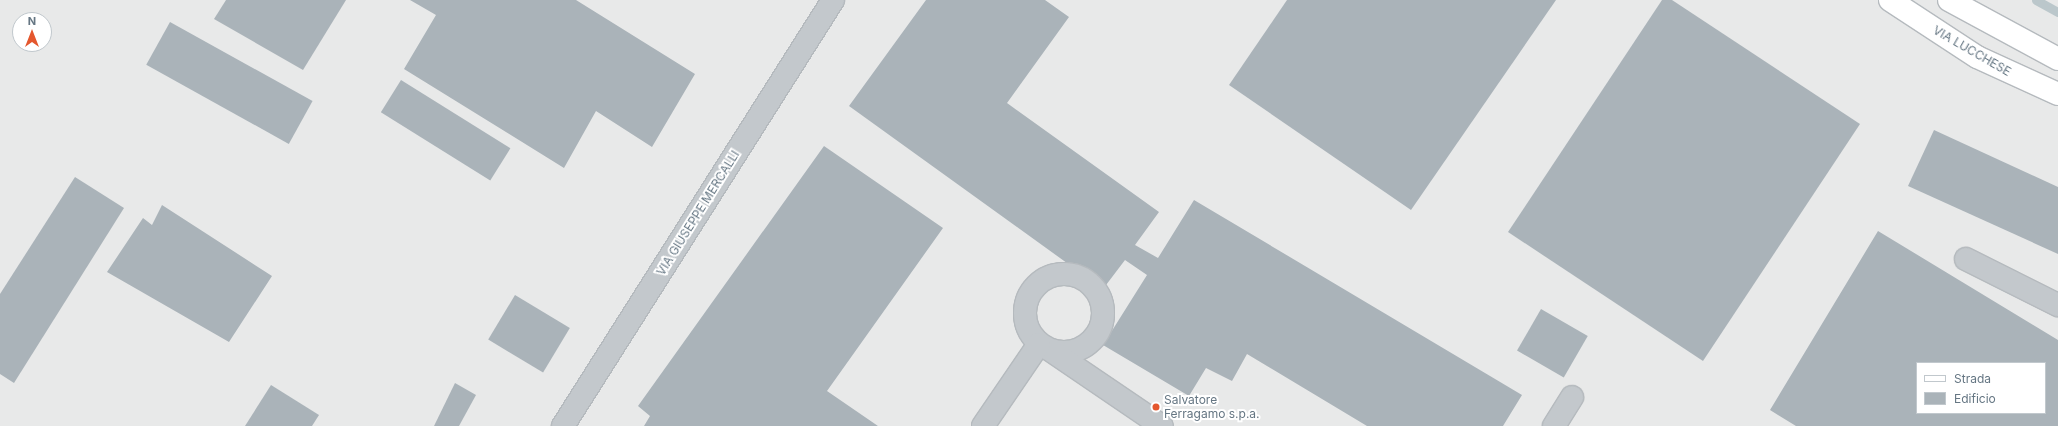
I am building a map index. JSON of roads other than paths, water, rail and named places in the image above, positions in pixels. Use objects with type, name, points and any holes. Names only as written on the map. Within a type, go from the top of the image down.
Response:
[{"type":"main road","name":"VIA LUCCHESE","points":[[1890,0],[1977,56],[2058,94]]},
{"type":"main road","points":[[1949,0],[2058,59]]},
{"type":"street","name":"VIA GIUSEPPE MERCALLI","points":[[563,426],[833,0]]},
{"type":"street","points":[[1966,259],[2058,305]]},
{"type":"street","points":[[983,426],[1045,347],[1162,426]]},
{"type":"street","points":[[1554,426],[1572,397]]},
{"type":"waterway","points":[[2036,0],[2058,12]]},
{"type":"place","name":"Salvatore Ferragamo s.p.a.","points":[[1156,407]]}]
